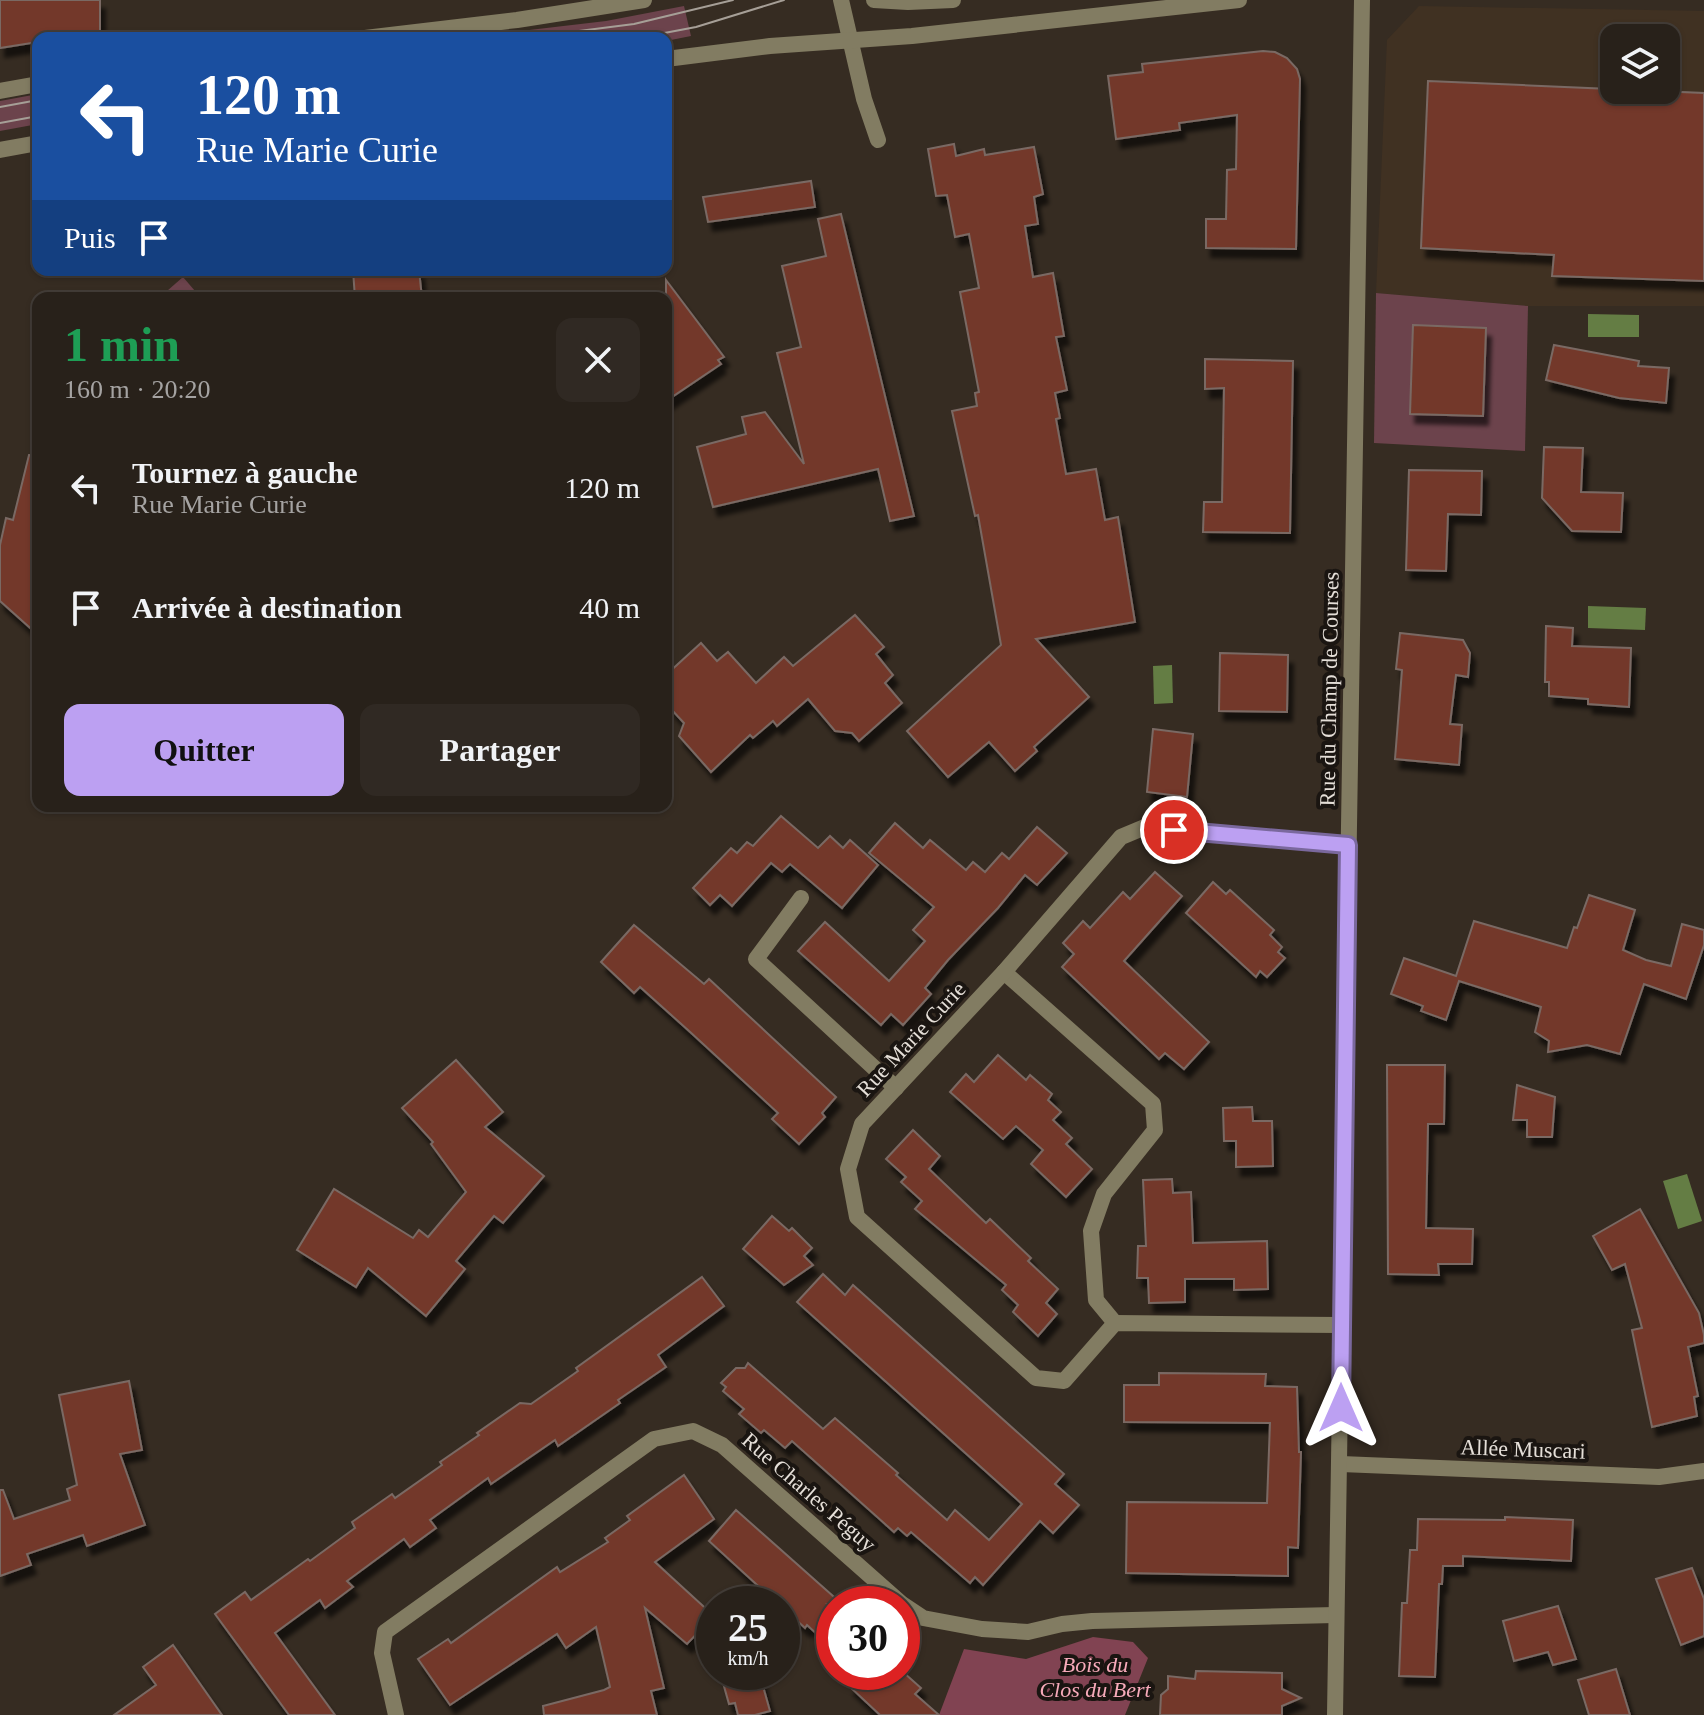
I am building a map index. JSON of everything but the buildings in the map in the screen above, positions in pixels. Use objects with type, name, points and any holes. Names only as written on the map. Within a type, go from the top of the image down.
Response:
[{"type":"street","points":[[416,32],[644,0]]},
{"type":"street","points":[[841,0],[864,99],[878,140]]},
{"type":"street","points":[[874,0],[953,0]]},
{"type":"street","points":[[672,58],[1239,0]]},
{"type":"street","name":"Rue du Champ de Courses","points":[[1335,1715],[1362,0]]},
{"type":"street","points":[[0,91],[32,85]]},
{"type":"street","points":[[0,150],[32,144]]},
{"type":"street","name":"Rue Marie Curie","points":[[1115,1323],[1064,1381],[1036,1378],[857,1217],[848,1169],[862,1124],[1004,972],[1121,837],[1145,827],[1348,845]]},
{"type":"street","points":[[801,898],[756,959],[896,1088]]},
{"type":"street","points":[[1004,972],[1153,1104],[1155,1130],[1104,1194],[1091,1231],[1096,1300],[1115,1323],[1340,1325]]},
{"type":"street","name":"Rue Charles Péguy","points":[[396,1715],[382,1653],[385,1632],[654,1439],[693,1431],[722,1445],[902,1604],[923,1618],[982,1629],[1028,1632],[1092,1621],[1335,1615]]},
{"type":"street","name":"Allée Muscari","points":[[1341,1464],[1659,1477],[1704,1471]]},
{"type":"shaded area","points":[[684,6],[691,36],[672,40],[672,32],[513,32],[606,21]]},
{"type":"shaded area","points":[[1419,6],[1704,11],[1704,306],[1528,306],[1376,293],[1387,40]]},
{"type":"shaded area","points":[[32,95],[32,125],[0,131],[0,101]]},
{"type":"shaded area","points":[[183,277],[196,292],[166,292]]},
{"type":"shaded area","points":[[1376,293],[1528,306],[1525,451],[1374,443]]},
{"type":"shaded area","points":[[1588,314],[1639,315],[1639,337],[1588,337]]},
{"type":"shaded area","points":[[1588,606],[1646,608],[1645,630],[1588,628]]},
{"type":"shaded area","points":[[1172,665],[1173,703],[1154,704],[1153,666]]},
{"type":"shaded area","points":[[1687,1174],[1702,1221],[1678,1229],[1663,1181]]},
{"type":"green space","name":"Bois du Clos du Bert","points":[[1093,1637],[1133,1642],[1148,1658],[1125,1715],[939,1715],[964,1649],[1026,1659]]},
{"type":"tram line","points":[[571,32],[634,24],[733,0]]},
{"type":"tram line","points":[[670,32],[784,0]]},
{"type":"tram line","points":[[0,107],[32,101]]},
{"type":"tram line","points":[[0,123],[32,117]]},
{"type":"route","points":[[1174,830],[1348,845],[1341,1408]]}]
